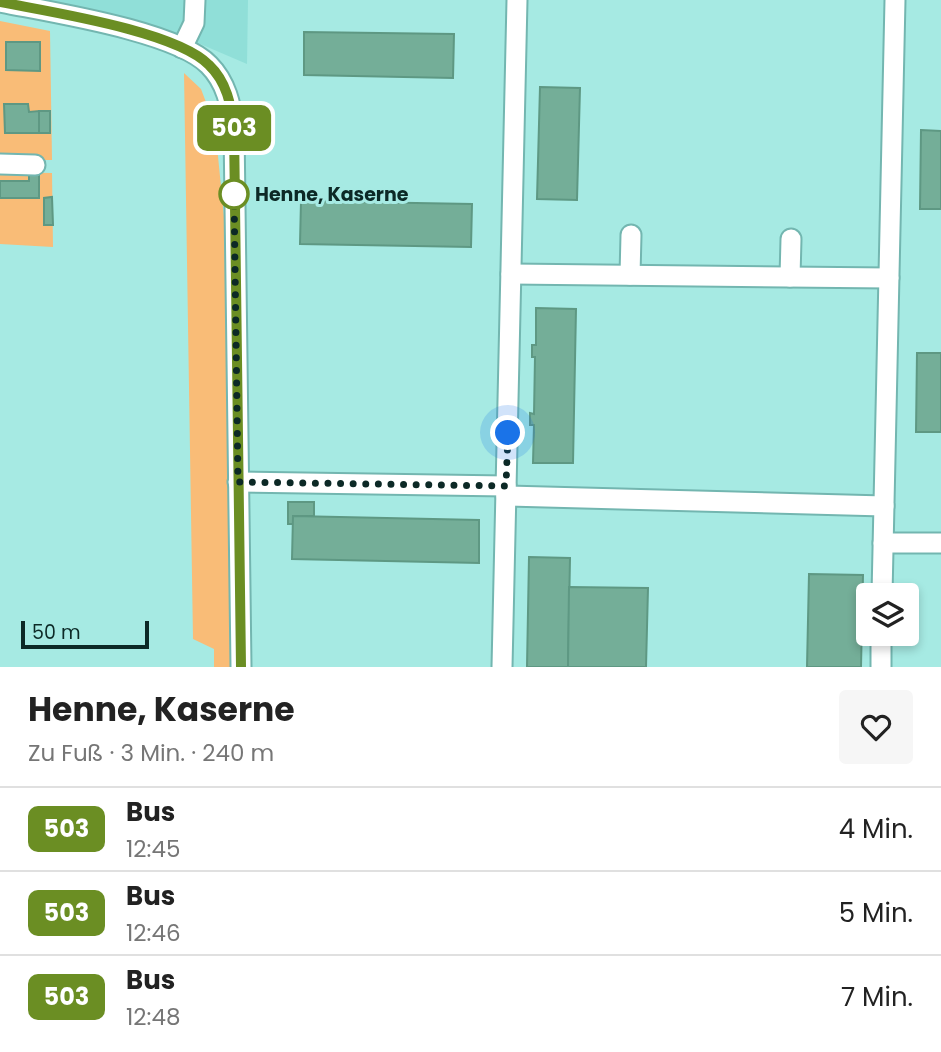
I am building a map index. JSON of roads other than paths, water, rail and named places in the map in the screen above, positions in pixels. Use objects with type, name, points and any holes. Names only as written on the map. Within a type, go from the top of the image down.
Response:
[{"type":"street","points":[[182,48],[194,23],[195,0]]},
{"type":"street","points":[[502,667],[517,0]]},
{"type":"street","points":[[882,583],[895,0]]},
{"type":"street","points":[[0,2],[89,20],[163,39],[198,55],[211,66],[222,82],[231,104],[234,128],[241,667]]},
{"type":"street","points":[[0,164],[35,165]]},
{"type":"street","points":[[630,275],[631,235]]},
{"type":"street","points":[[790,277],[791,239]]},
{"type":"street","points":[[511,274],[889,278]]},
{"type":"street","points":[[238,482],[884,506]]},
{"type":"street","points":[[883,543],[941,543]]},
{"type":"street","points":[[881,646],[881,667]]},
{"type":"place","name":"Henne, Kaserne","points":[[234,194]]}]
